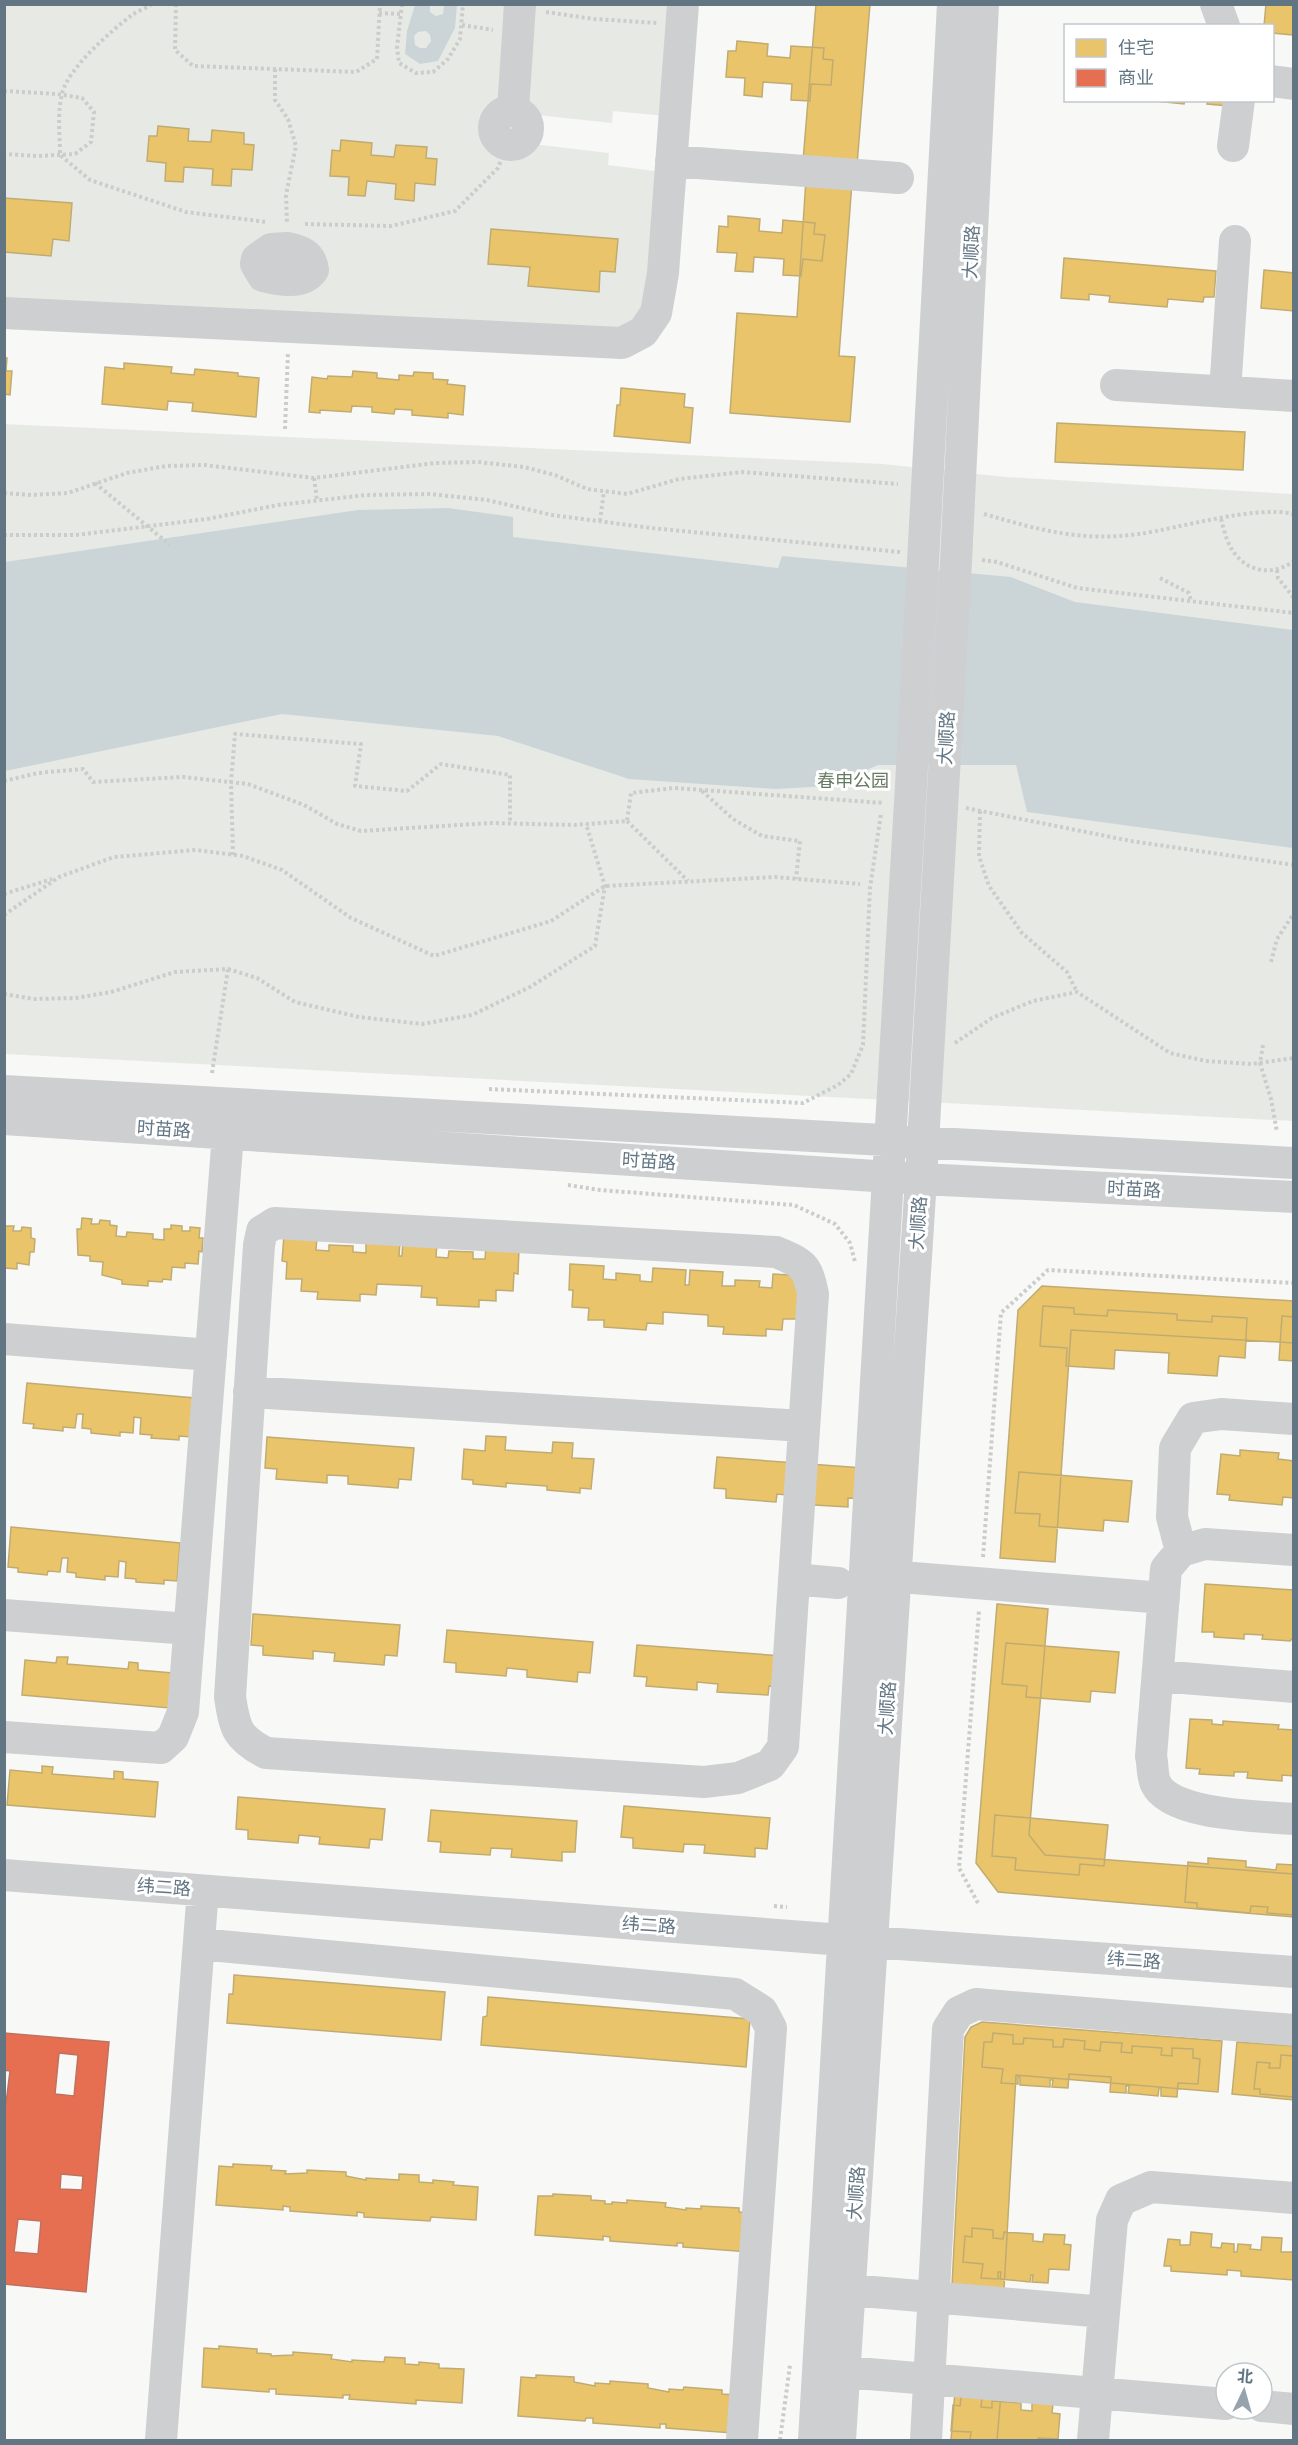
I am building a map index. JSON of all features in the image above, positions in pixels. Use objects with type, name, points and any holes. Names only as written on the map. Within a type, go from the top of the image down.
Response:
[{"type":"street","name":"大顺路","points":[[840,2440],[850,2290],[857,1940],[890,1141],[953,4]]},
{"type":"street","name":"大顺路","points":[[814,2440],[952,796],[965,561],[983,4]]},
{"type":"street","points":[[1216,4],[1223,24]]},
{"type":"street","points":[[507,145],[523,140],[529,130],[527,119],[513,111],[520,7]]},
{"type":"street","points":[[4,313],[622,343],[643,332],[656,313],[663,273],[683,15]]},
{"type":"street","points":[[1274,81],[1293,84]]},
{"type":"street","points":[[1233,146],[1239,102]]},
{"type":"street","points":[[672,161],[898,178]]},
{"type":"street","points":[[1225,392],[1235,241]]},
{"type":"street","points":[[1116,385],[1293,396]]},
{"type":"street","name":"时苗路","points":[[4,1091],[1293,1163]]},
{"type":"street","name":"时苗路","points":[[4,1119],[921,1179],[1293,1197]]},
{"type":"street","points":[[4,1737],[161,1748],[173,1737],[183,1712],[227,1147]]},
{"type":"street","points":[[275,1223],[535,1228],[776,1252],[797,1260],[809,1274],[813,1294],[783,1746],[770,1765],[738,1778],[704,1782],[266,1753],[248,1743],[234,1724],[230,1697],[249,1392],[259,1245],[262,1231],[275,1223]]},
{"type":"street","points":[[4,1340],[211,1355]]},
{"type":"street","points":[[249,1392],[804,1426]]},
{"type":"street","points":[[1181,1551],[1172,1517],[1175,1448],[1193,1418],[1221,1414],[1293,1419]]},
{"type":"street","points":[[1293,1550],[1206,1544],[1181,1551],[1166,1569],[1151,1756],[1156,1785],[1173,1802],[1208,1810],[1293,1819]]},
{"type":"street","points":[[913,1578],[1164,1598]]},
{"type":"street","points":[[794,1579],[838,1583]]},
{"type":"street","points":[[4,1615],[189,1629]]},
{"type":"street","points":[[1158,1677],[1293,1687]]},
{"type":"street","name":"纬二路","points":[[4,1875],[1293,1972]]},
{"type":"street","points":[[161,2440],[202,1902]]},
{"type":"street","points":[[199,1944],[735,1994],[762,2010],[771,2028],[742,2440]]},
{"type":"street","points":[[926,2440],[948,2029],[959,2012],[976,2004],[1293,2030]]},
{"type":"street","points":[[1093,2440],[1112,2220],[1121,2200],[1151,2187],[1293,2198]]},
{"type":"street","points":[[850,2290],[1104,2312]]},
{"type":"street","points":[[845,2372],[1214,2403]]},
{"type":"street","points":[[1274,2407],[1293,2409]]},
{"type":"path","points":[[152,4],[133,14],[94,49],[66,81],[59,119],[60,155],[90,180],[186,212],[292,232],[391,226],[455,211],[498,168],[507,145]]},
{"type":"path","points":[[176,4],[175,50],[192,66],[356,72],[377,59],[380,4]]},
{"type":"path","points":[[402,4],[397,47],[399,63],[416,73],[433,72],[448,59],[460,39],[464,4]]},
{"type":"path","points":[[520,7],[594,19],[683,15]]},
{"type":"path","points":[[379,13],[401,14]]},
{"type":"path","points":[[275,69],[275,100],[288,119],[296,146],[286,195],[292,232]]},
{"type":"path","points":[[4,91],[62,94],[82,98],[94,112],[91,142],[75,154],[38,156],[4,154]]},
{"type":"path","points":[[4,493],[31,495],[68,493],[127,473],[166,466],[204,465],[314,478],[435,463],[478,462],[524,467],[555,475],[587,489],[627,494],[679,479],[742,472],[898,484]]},
{"type":"path","points":[[314,478],[317,500]]},
{"type":"path","points":[[95,483],[170,545]]},
{"type":"path","points":[[600,521],[604,491]]},
{"type":"path","points":[[4,535],[76,535],[207,519],[278,504],[366,495],[430,494],[487,500],[552,514],[600,521],[906,553]]},
{"type":"path","points":[[975,512],[1047,531],[1090,538],[1138,534],[1266,511],[1293,514]]},
{"type":"path","points":[[1221,519],[1228,543],[1240,560],[1251,569],[1277,570],[1293,561]]},
{"type":"path","points":[[899,554],[900,542]]},
{"type":"path","points":[[965,561],[997,562],[1077,588],[1293,613]]},
{"type":"path","points":[[1277,570],[1278,578],[1293,598]]},
{"type":"path","points":[[1160,578],[1189,593],[1191,600]]},
{"type":"path","points":[[233,855],[231,782],[235,734],[360,744],[355,786],[407,791],[441,764],[510,775],[510,823]]},
{"type":"path","points":[[4,781],[38,772],[83,769],[93,782],[183,777],[231,782],[258,788],[304,805],[337,824],[361,831],[510,823],[586,824],[627,821],[689,882]]},
{"type":"path","points":[[627,821],[631,793],[674,788],[894,804]]},
{"type":"path","points":[[702,791],[733,819],[762,836],[800,841],[796,879]]},
{"type":"path","points":[[952,796],[980,811],[1131,841],[1293,865]]},
{"type":"path","points":[[481,1089],[803,1103],[838,1085],[851,1074],[863,1045],[870,888],[883,799]]},
{"type":"path","points":[[980,811],[979,856],[989,886],[1022,933],[1067,972],[1077,992],[1170,1053],[1206,1061],[1251,1064],[1293,1058]]},
{"type":"path","points":[[4,994],[33,999],[75,998],[111,992],[175,972],[228,969],[257,978],[295,1002],[359,1017],[422,1024],[472,1015],[530,987],[595,946],[605,886],[586,824]]},
{"type":"path","points":[[4,894],[114,857],[196,850],[233,855],[282,870],[351,918],[434,956],[551,921],[605,886],[775,877],[860,884]]},
{"type":"path","points":[[4,915],[59,877]]},
{"type":"path","points":[[1271,962],[1277,939],[1293,913]]},
{"type":"path","points":[[212,1073],[228,969]]},
{"type":"path","points":[[954,1043],[992,1018],[1023,1005],[1077,992]]},
{"type":"path","points":[[1263,1045],[1260,1063],[1271,1099],[1277,1132]]},
{"type":"path","points":[[565,1184],[600,1190],[794,1205],[836,1224],[850,1243],[857,1268]]},
{"type":"path","points":[[982,1561],[1001,1313],[1048,1270],[1293,1283]]},
{"type":"path","points":[[978,1903],[959,1868],[979,1608]]},
{"type":"path","points":[[780,2440],[791,2357]]},
{"type":"green space","points":[[4,5],[673,5],[665,116],[613,111],[612,123],[537,115],[533,144],[609,153],[608,165],[662,172],[654,271],[637,328],[5,306]]},
{"type":"green space","name":"春申公园","points":[[4,424],[883,464],[1006,477],[1293,494],[1293,1121],[5,1054]]},
{"type":"shaded area","points":[[415,5],[430,5],[430,12],[436,16],[443,14],[444,5],[457,5],[455,28],[438,61],[420,64],[405,54],[407,31]],"holes":[[[426,31],[431,41],[426,48],[415,45],[414,36],[418,32]]]},
{"type":"shaded area","points":[[448,508],[513,517],[513,537],[778,568],[782,556],[1011,577],[1075,602],[1293,630],[1293,848],[1027,812],[1016,765],[878,765],[830,786],[776,789],[629,779],[498,736],[282,714],[5,771],[5,562],[358,510]]},
{"type":"building: 住宅","points":[[816,4],[870,4],[857,165],[803,161]]},
{"type":"building: 住宅","points":[[1266,4],[1294,4],[1294,38],[1293,35],[1274,33],[1274,24],[1264,24]]},
{"type":"building: 住宅","points":[[737,41],[768,44],[767,56],[790,58],[791,46],[824,48],[823,59],[833,60],[831,85],[811,84],[810,101],[791,100],[792,84],[763,82],[762,97],[744,95],[745,78],[726,77],[728,51],[736,51]]},
{"type":"building: 住宅","points":[[1208,102],[1228,102],[1228,106],[1207,104]]},
{"type":"building: 住宅","points":[[158,126],[189,129],[188,141],[211,142],[212,130],[244,133],[244,144],[254,145],[252,170],[232,169],[231,186],[212,185],[213,169],[184,167],[183,182],[165,181],[166,163],[147,161],[149,136],[157,136]]},
{"type":"building: 住宅","points":[[341,140],[372,143],[371,155],[394,157],[396,145],[427,147],[426,158],[437,159],[435,185],[415,183],[414,201],[395,199],[396,184],[367,181],[365,196],[348,195],[349,177],[330,176],[332,150],[340,151]]},
{"type":"building: 住宅","points":[[806,179],[852,182],[839,356],[855,357],[850,422],[730,413],[737,313],[797,317]]},
{"type":"building: 住宅","points":[[4,198],[72,203],[69,241],[53,239],[51,256],[4,252]]},
{"type":"building: 住宅","points":[[728,216],[760,219],[759,231],[782,233],[783,220],[815,223],[814,234],[825,235],[822,261],[803,259],[801,276],[783,275],[784,259],[754,257],[753,272],[735,271],[737,253],[717,252],[719,226],[728,227]]},
{"type":"building: 住宅","points":[[491,229],[618,239],[615,272],[600,271],[599,292],[528,286],[530,267],[488,264]]},
{"type":"building: 住宅","points":[[1064,258],[1216,271],[1214,297],[1204,297],[1203,302],[1168,299],[1167,307],[1109,302],[1110,296],[1089,294],[1089,300],[1061,298]]},
{"type":"building: 住宅","points":[[1264,270],[1294,273],[1294,311],[1261,308]]},
{"type":"building: 住宅","points":[[4,358],[7,358],[6,371],[12,371],[10,395],[4,394]]},
{"type":"building: 住宅","points":[[124,363],[172,367],[171,373],[194,375],[195,369],[238,373],[238,376],[259,378],[256,417],[192,411],[193,403],[168,401],[167,410],[102,404],[105,367],[124,369]]},
{"type":"building: 住宅","points":[[353,371],[377,373],[377,378],[399,380],[399,375],[413,376],[414,372],[433,373],[433,379],[448,380],[447,384],[465,386],[463,415],[448,413],[448,418],[412,415],[412,410],[395,409],[394,414],[372,412],[372,407],[352,406],[351,412],[320,410],[320,413],[309,412],[312,377],[327,379],[328,376],[352,377]]},
{"type":"building: 住宅","points":[[621,388],[685,394],[684,407],[693,408],[690,443],[614,436]]},
{"type":"building: 住宅","points":[[1057,423],[1245,432],[1243,470],[1055,462]]},
{"type":"building: 住宅","points":[[82,1218],[92,1219],[91,1224],[99,1224],[100,1220],[110,1221],[110,1225],[117,1226],[116,1236],[126,1237],[127,1232],[153,1234],[153,1239],[164,1240],[164,1229],[171,1229],[171,1225],[182,1226],[182,1231],[190,1231],[190,1227],[200,1228],[199,1238],[203,1238],[198,1264],[185,1263],[185,1268],[172,1267],[171,1280],[148,1281],[148,1286],[122,1284],[122,1280],[102,1275],[103,1262],[90,1261],[90,1256],[78,1255],[77,1229],[81,1229]]},
{"type":"building: 住宅","points":[[4,1226],[14,1226],[13,1231],[21,1231],[22,1227],[31,1228],[31,1238],[35,1239],[34,1252],[30,1252],[29,1265],[17,1263],[17,1269],[4,1268]]},
{"type":"building: 住宅","points":[[284,1235],[317,1236],[316,1250],[329,1251],[329,1245],[353,1246],[353,1252],[366,1253],[366,1239],[400,1241],[399,1256],[402,1256],[403,1241],[437,1243],[436,1257],[448,1258],[449,1251],[473,1252],[473,1259],[485,1259],[486,1246],[519,1248],[518,1274],[514,1273],[513,1291],[496,1290],[496,1301],[479,1300],[479,1307],[437,1305],[437,1298],[421,1297],[422,1286],[377,1284],[376,1295],[360,1294],[360,1301],[317,1299],[318,1292],[301,1291],[302,1279],[286,1279],[287,1262],[282,1261]]},
{"type":"building: 住宅","points":[[570,1264],[604,1266],[603,1279],[616,1280],[616,1273],[640,1275],[640,1281],[652,1282],[653,1268],[686,1270],[685,1285],[689,1285],[690,1270],[723,1272],[722,1286],[735,1286],[735,1280],[760,1281],[759,1287],[772,1288],[773,1274],[806,1276],[799,1319],[783,1319],[782,1330],[766,1329],[766,1336],[723,1334],[724,1327],[708,1326],[708,1315],[663,1312],[663,1324],[647,1323],[646,1330],[604,1327],[604,1320],[588,1320],[589,1308],[572,1307],[573,1290],[569,1290]]},
{"type":"building: 住宅","points":[[1042,1286],[1294,1301],[1294,1343],[1071,1330],[1055,1562],[1000,1558],[1018,1310]]},
{"type":"building: 住宅","points":[[1043,1306],[1074,1308],[1074,1314],[1107,1316],[1108,1310],[1177,1314],[1177,1320],[1212,1322],[1212,1316],[1247,1318],[1245,1358],[1219,1356],[1217,1376],[1168,1373],[1169,1353],[1115,1350],[1114,1369],[1066,1366],[1067,1348],[1040,1346]]},
{"type":"building: 住宅","points":[[1282,1316],[1294,1317],[1294,1361],[1279,1360]]},
{"type":"building: 住宅","points":[[27,1383],[195,1398],[192,1437],[179,1436],[179,1440],[151,1438],[152,1435],[140,1434],[141,1418],[134,1417],[133,1433],[120,1432],[120,1436],[91,1433],[91,1429],[82,1428],[83,1414],[77,1414],[75,1428],[63,1427],[63,1431],[33,1428],[34,1424],[23,1423]]},
{"type":"building: 住宅","points":[[486,1436],[506,1437],[505,1450],[552,1453],[553,1442],[573,1443],[572,1458],[594,1459],[591,1489],[580,1488],[580,1493],[547,1490],[547,1486],[506,1483],[506,1487],[473,1484],[473,1480],[462,1479],[464,1449],[485,1451]]},
{"type":"building: 住宅","points":[[267,1437],[414,1448],[411,1480],[399,1479],[398,1488],[348,1484],[348,1476],[327,1475],[327,1483],[276,1479],[277,1469],[265,1468]]},
{"type":"building: 住宅","points":[[1240,1450],[1279,1453],[1278,1459],[1294,1461],[1294,1498],[1283,1497],[1282,1505],[1229,1500],[1230,1495],[1217,1494],[1221,1454],[1240,1456]]},
{"type":"building: 住宅","points":[[717,1457],[863,1468],[861,1499],[848,1498],[848,1507],[797,1504],[798,1496],[777,1494],[776,1502],[726,1498],[726,1489],[714,1488]]},
{"type":"building: 住宅","points":[[1019,1472],[1132,1481],[1128,1522],[1104,1520],[1103,1531],[1039,1526],[1040,1514],[1015,1513]]},
{"type":"building: 住宅","points":[[11,1527],[180,1543],[177,1581],[164,1580],[164,1584],[136,1582],[136,1579],[125,1578],[126,1562],[119,1561],[118,1577],[105,1576],[105,1580],[76,1577],[76,1573],[67,1572],[68,1558],[62,1558],[60,1572],[48,1571],[47,1575],[18,1572],[18,1568],[8,1567]]},
{"type":"building: 住宅","points":[[1205,1584],[1294,1590],[1294,1637],[1290,1641],[1262,1639],[1263,1635],[1244,1634],[1244,1639],[1214,1637],[1214,1632],[1202,1632]]},
{"type":"building: 住宅","points":[[997,1604],[1048,1609],[1029,1835],[1045,1855],[1294,1874],[1294,1917],[998,1892],[976,1863]]},
{"type":"building: 住宅","points":[[253,1614],[400,1625],[397,1656],[385,1655],[384,1665],[334,1661],[335,1653],[313,1651],[313,1659],[263,1655],[263,1646],[251,1645]]},
{"type":"building: 住宅","points":[[447,1630],[593,1642],[590,1673],[578,1672],[577,1682],[527,1677],[527,1670],[507,1668],[506,1676],[456,1672],[456,1663],[444,1662]]},
{"type":"building: 住宅","points":[[1006,1643],[1119,1652],[1115,1693],[1091,1691],[1090,1702],[1026,1697],[1027,1686],[1002,1684]]},
{"type":"building: 住宅","points":[[637,1645],[783,1656],[781,1687],[769,1686],[768,1695],[717,1692],[718,1684],[697,1682],[697,1690],[646,1686],[647,1677],[634,1676]]},
{"type":"building: 住宅","points":[[57,1657],[68,1657],[67,1664],[128,1669],[129,1662],[138,1663],[138,1670],[173,1673],[170,1708],[22,1695],[25,1660],[56,1663]]},
{"type":"building: 住宅","points":[[1190,1719],[1212,1720],[1212,1724],[1223,1725],[1223,1721],[1279,1725],[1278,1729],[1294,1730],[1294,1776],[1282,1775],[1282,1781],[1247,1778],[1248,1772],[1234,1772],[1234,1776],[1199,1774],[1200,1769],[1186,1768]]},
{"type":"building: 住宅","points":[[42,1766],[53,1767],[52,1774],[114,1779],[114,1771],[123,1772],[123,1779],[158,1782],[155,1817],[7,1805],[10,1770],[42,1773]]},
{"type":"building: 住宅","points":[[238,1797],[385,1809],[382,1840],[370,1839],[369,1848],[319,1844],[320,1837],[299,1835],[298,1843],[248,1839],[248,1830],[236,1829]]},
{"type":"building: 住宅","points":[[624,1806],[770,1818],[767,1849],[755,1848],[755,1857],[704,1853],[705,1845],[684,1844],[683,1852],[633,1848],[633,1838],[621,1837]]},
{"type":"building: 住宅","points":[[431,1810],[577,1821],[575,1852],[562,1852],[562,1861],[511,1857],[512,1849],[491,1848],[490,1855],[440,1852],[441,1842],[428,1841]]},
{"type":"building: 住宅","points":[[995,1815],[1108,1825],[1104,1866],[1080,1864],[1079,1875],[1015,1870],[1016,1858],[992,1856]]},
{"type":"building: 住宅","points":[[1208,1858],[1246,1861],[1246,1867],[1276,1870],[1277,1864],[1294,1865],[1294,1915],[1267,1913],[1268,1907],[1251,1906],[1250,1913],[1197,1908],[1197,1903],[1185,1902],[1188,1862],[1208,1864]]},
{"type":"building: 住宅","points":[[234,1975],[445,1992],[441,2040],[227,2023],[229,1994],[233,1994]]},
{"type":"building: 住宅","points":[[488,1997],[750,2019],[746,2067],[481,2045],[483,2017],[487,2016]]},
{"type":"building: 住宅","points":[[982,2022],[1222,2041],[1218,2092],[1016,2075],[1004,2289],[952,2285],[965,2037],[971,2027]]},
{"type":"building: 住宅","points":[[993,2033],[1013,2035],[1013,2044],[1023,2044],[1024,2038],[1053,2040],[1053,2047],[1063,2047],[1064,2039],[1085,2041],[1084,2049],[1100,2051],[1101,2042],[1122,2043],[1121,2052],[1132,2053],[1132,2046],[1162,2048],[1161,2055],[1172,2056],[1172,2048],[1193,2049],[1193,2058],[1200,2059],[1198,2084],[1178,2083],[1177,2097],[1161,2096],[1161,2088],[1159,2088],[1158,2096],[1128,2093],[1129,2086],[1126,2086],[1126,2093],[1110,2092],[1111,2077],[1069,2074],[1068,2088],[1052,2087],[1053,2080],[1050,2080],[1050,2087],[1020,2085],[1020,2077],[1018,2077],[1018,2084],[1001,2083],[1003,2069],[982,2067],[984,2042],[992,2042]]},
{"type":"building: 住宅","points":[[1237,2042],[1294,2046],[1294,2100],[1232,2094]]},
{"type":"building: 住宅","points":[[1281,2055],[1294,2056],[1294,2097],[1260,2094],[1260,2089],[1254,2089],[1257,2062],[1270,2063],[1269,2068],[1280,2068]]},
{"type":"building: 住宅","points":[[233,2164],[272,2166],[271,2170],[286,2171],[285,2174],[307,2173],[307,2170],[346,2172],[346,2176],[366,2180],[366,2178],[399,2180],[399,2174],[419,2175],[419,2182],[433,2183],[433,2180],[454,2182],[453,2185],[478,2187],[476,2220],[431,2217],[430,2221],[364,2217],[364,2213],[357,2212],[357,2216],[290,2211],[290,2207],[283,2206],[283,2210],[216,2205],[219,2166],[233,2167]]},
{"type":"building: 住宅","points":[[553,2194],[591,2196],[591,2200],[605,2201],[605,2204],[627,2203],[627,2200],[666,2203],[665,2207],[686,2210],[686,2208],[701,2209],[701,2206],[739,2208],[739,2212],[753,2213],[750,2252],[683,2247],[683,2243],[677,2243],[677,2246],[610,2241],[610,2237],[603,2236],[603,2240],[535,2235],[538,2196],[553,2196]]},
{"type":"building: 住宅","points":[[972,2228],[993,2230],[993,2238],[1003,2239],[1004,2232],[1033,2234],[1033,2241],[1043,2242],[1044,2234],[1065,2235],[1064,2244],[1071,2245],[1069,2270],[1049,2269],[1048,2283],[1032,2282],[1033,2275],[1031,2275],[1030,2282],[1000,2279],[1001,2272],[998,2272],[998,2279],[981,2278],[983,2264],[963,2262],[965,2236],[972,2237]]},
{"type":"building: 住宅","points":[[1191,2232],[1212,2234],[1211,2247],[1221,2248],[1222,2243],[1234,2244],[1234,2252],[1237,2252],[1238,2244],[1251,2245],[1250,2249],[1261,2250],[1262,2237],[1282,2238],[1281,2252],[1292,2252],[1294,2248],[1294,2280],[1241,2276],[1241,2271],[1227,2270],[1227,2275],[1171,2271],[1171,2266],[1164,2266],[1168,2239],[1180,2240],[1180,2245],[1190,2245]]},
{"type":"building: 住宅","points":[[219,2346],[257,2349],[257,2353],[271,2354],[271,2356],[293,2355],[293,2352],[332,2355],[331,2359],[352,2362],[352,2360],[384,2362],[385,2357],[405,2358],[405,2364],[419,2365],[419,2362],[439,2364],[439,2368],[464,2369],[462,2403],[416,2400],[416,2404],[349,2399],[350,2395],[343,2395],[343,2398],[276,2394],[276,2389],[269,2389],[269,2392],[202,2387],[204,2348],[219,2349]]},
{"type":"building: 住宅","points":[[536,2375],[574,2377],[574,2382],[595,2386],[595,2383],[610,2384],[610,2381],[648,2384],[648,2388],[669,2392],[669,2389],[683,2390],[684,2387],[722,2390],[722,2394],[736,2395],[733,2433],[666,2428],[666,2424],[660,2424],[660,2428],[593,2423],[593,2418],[586,2418],[585,2421],[518,2416],[521,2377],[536,2378]]},
{"type":"building: 住宅","points":[[955,2391],[1001,2394],[997,2440],[951,2440]]},
{"type":"building: 住宅","points":[[961,2397],[982,2398],[981,2407],[992,2408],[992,2401],[1021,2403],[1021,2410],[1032,2411],[1032,2402],[1053,2404],[1052,2413],[1060,2414],[1058,2439],[970,2440],[971,2432],[951,2431],[953,2405],[960,2406]]},
{"type":"building: 商业","points":[[4,2033],[109,2042],[86,2292],[4,2284],[4,2119],[10,2071],[4,2070]],"holes":[[[59,2053],[78,2055],[74,2096],[55,2094]],[[61,2174],[83,2176],[82,2190],[60,2189]],[[18,2219],[41,2221],[38,2254],[14,2252]]]}]
